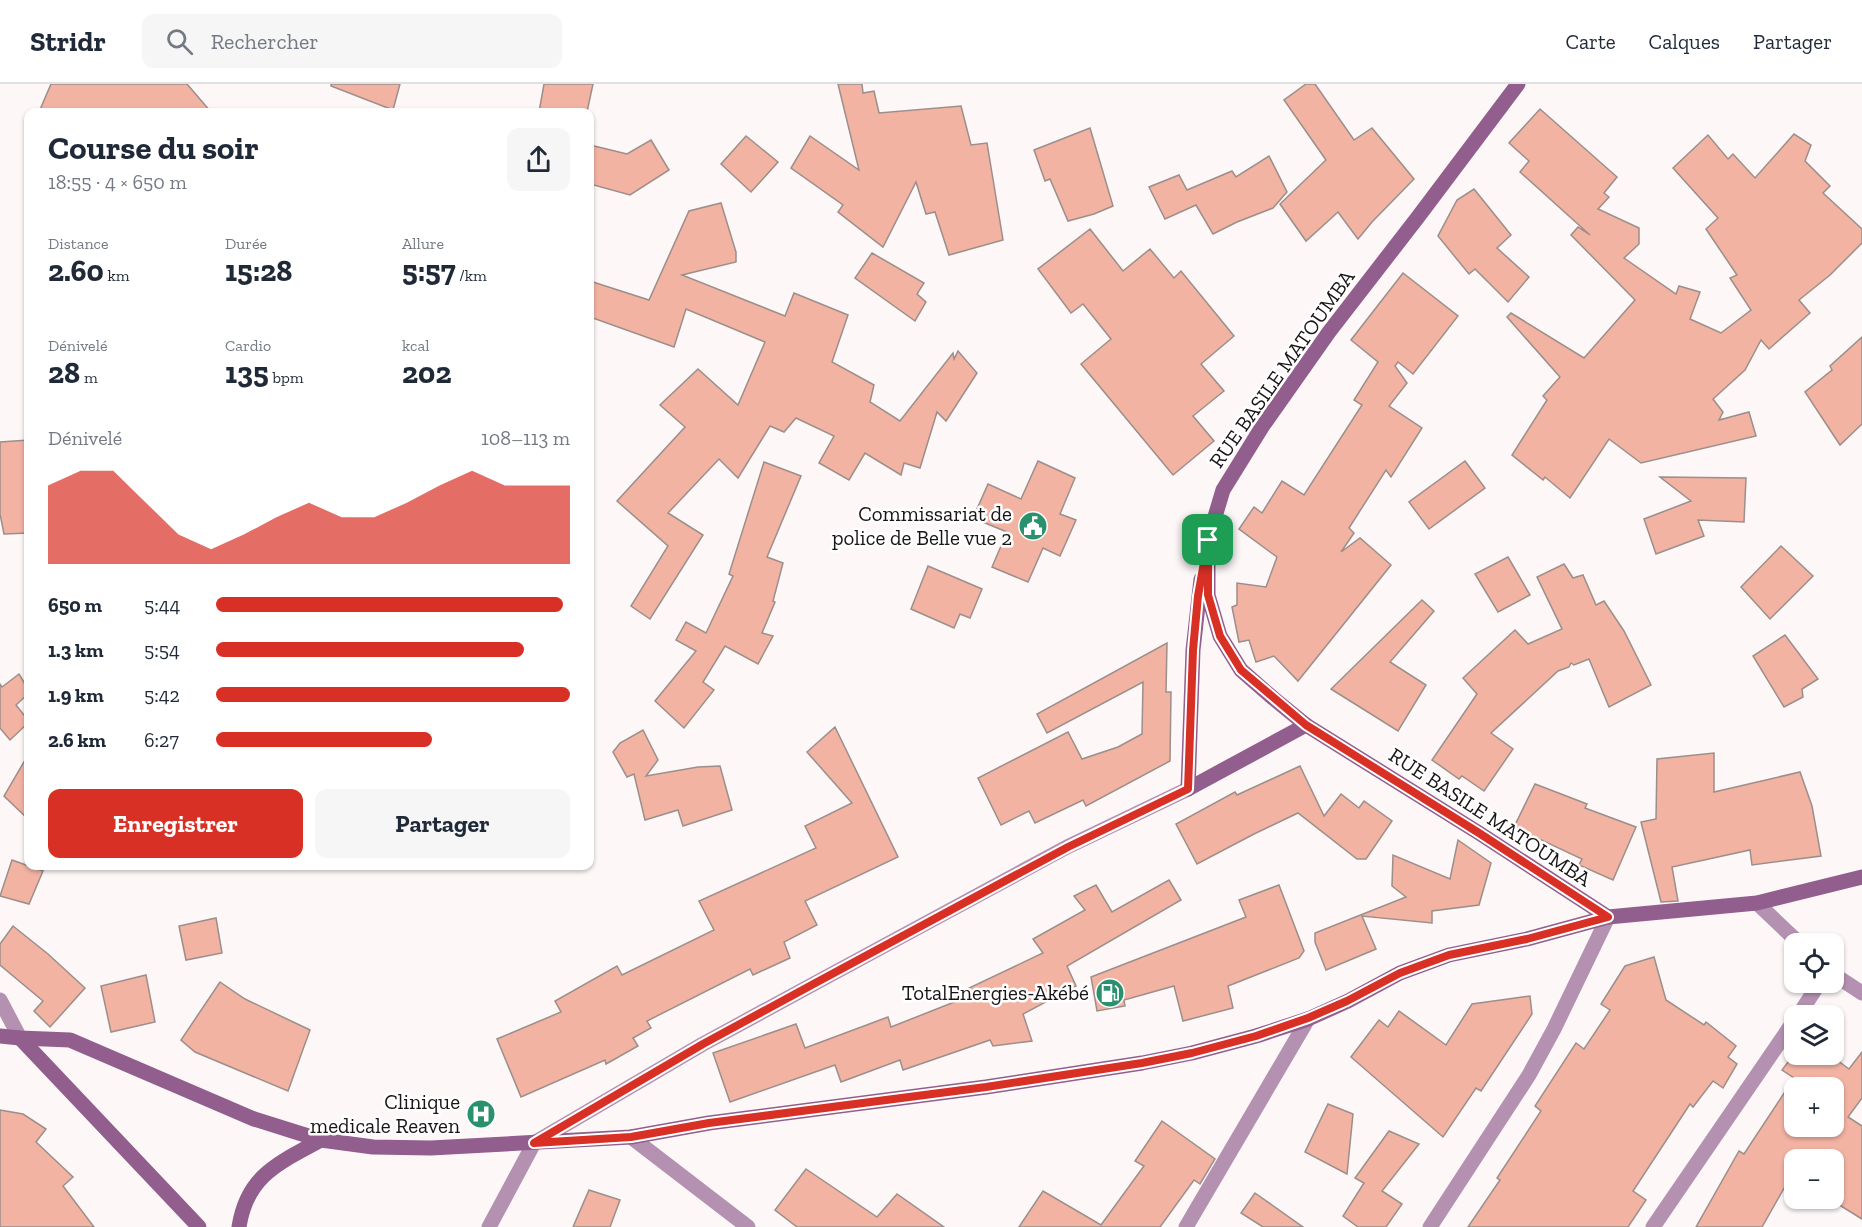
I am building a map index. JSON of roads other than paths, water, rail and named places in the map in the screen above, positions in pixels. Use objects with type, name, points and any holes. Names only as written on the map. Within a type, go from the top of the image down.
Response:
[{"type":"street","name":"RUE BASILE MATOUMBA","points":[[1512,86],[1418,217],[1329,332],[1262,427],[1223,490],[1208,540],[1208,595],[1220,636],[1241,670],[1306,725],[1608,917]]},
{"type":"street","points":[[1188,789],[1193,650],[1198,596],[1208,540]]},
{"type":"street","points":[[489,1227],[534,1143],[703,1044],[849,964],[1068,847],[1188,789],[1306,725]]},
{"type":"street","points":[[0,1036],[70,1040],[254,1119],[321,1140],[373,1147],[431,1148],[631,1137],[709,1123],[986,1087],[1142,1063],[1256,1036],[1308,1018],[1347,1001],[1400,973],[1449,955],[1527,939],[1608,917],[1757,903],[1862,877]]},
{"type":"street","points":[[1757,903],[1788,933]]},
{"type":"street","points":[[1431,1227],[1529,1075],[1608,917]]},
{"type":"street","points":[[1844,981],[1862,993]]},
{"type":"street","points":[[0,1000],[20,1038],[199,1227]]},
{"type":"street","points":[[1186,1227],[1308,1018]]},
{"type":"street","points":[[1653,1227],[1784,1036]]},
{"type":"street","points":[[631,1137],[748,1227]]},
{"type":"street","points":[[239,1227],[247,1198],[264,1174],[321,1140]]},
{"type":"place","name":"Commissariat de police de Belle vue 2","points":[[1033,526]]},
{"type":"place","name":"TotalEnergies-Akébé","points":[[1110,993]]},
{"type":"place","name":"Clinique medicale Reaven","points":[[481,1114]]}]
